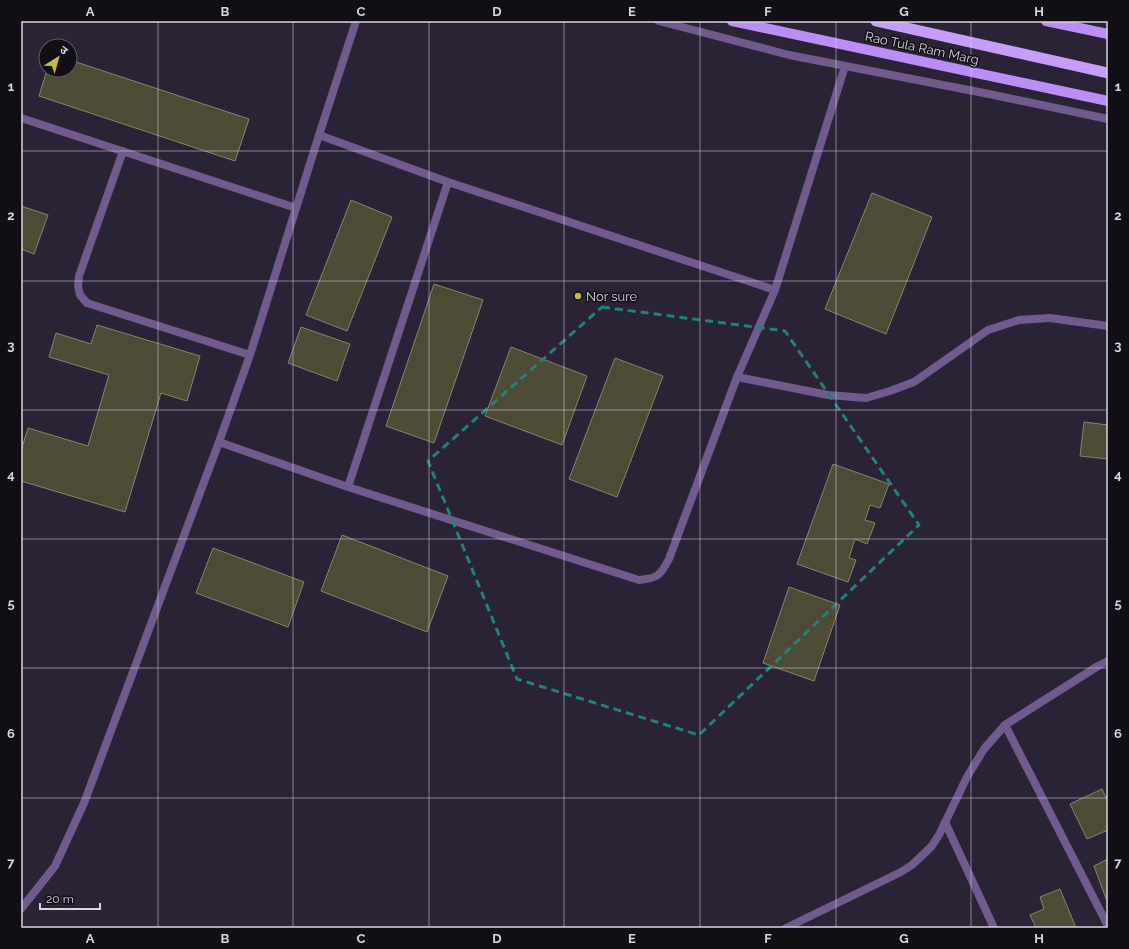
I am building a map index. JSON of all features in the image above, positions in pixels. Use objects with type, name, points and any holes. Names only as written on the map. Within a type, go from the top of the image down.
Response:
[{"type":"highway","points":[[876,21],[1108,73]]},
{"type":"main road","name":"Rao Tula Ram Marg","points":[[732,21],[1108,101]]},
{"type":"main road","points":[[1046,21],[1108,34]]},
{"type":"street","points":[[21,909],[55,866],[84,803],[250,355],[356,21]]},
{"type":"street","points":[[659,21],[789,55],[990,94],[1108,119]]},
{"type":"street","points":[[219,442],[348,488],[640,580],[654,578],[663,571],[669,559],[737,377],[775,290],[845,66]]},
{"type":"street","points":[[21,118],[296,208]]},
{"type":"street","points":[[319,135],[448,182],[775,290]]},
{"type":"street","points":[[123,151],[79,276],[78,286],[80,295],[87,303],[250,355]]},
{"type":"street","points":[[348,488],[448,182]]},
{"type":"street","points":[[737,377],[828,395],[866,398],[914,382],[988,330],[1019,320],[1050,318],[1108,326]]},
{"type":"street","points":[[786,928],[901,872],[912,865],[930,847],[939,835],[967,777],[980,755],[1005,725],[1098,666],[1108,662]]},
{"type":"street","points":[[1005,725],[1108,926]]},
{"type":"street","points":[[945,822],[994,928]]},
{"type":"highlighted area","points":[[602,307],[785,331],[919,525],[699,735],[517,679],[428,461]]},
{"type":"building","points":[[78,63],[249,119],[235,161],[39,96],[45,78],[78,78]]},
{"type":"building","points":[[872,193],[932,217],[886,334],[825,309]]},
{"type":"building","points":[[351,200],[392,217],[347,331],[306,315]]},
{"type":"building","points":[[21,206],[48,215],[34,254],[21,249]]},
{"type":"building","points":[[434,284],[483,300],[434,443],[386,426]]},
{"type":"building","points":[[97,325],[200,356],[187,401],[161,393],[125,512],[21,481],[21,451],[28,428],[88,446],[109,375],[49,357],[56,333],[91,344]]},
{"type":"building","points":[[301,327],[350,344],[337,381],[288,363]]},
{"type":"building","points":[[511,347],[587,376],[562,445],[485,416]]},
{"type":"building","points":[[615,358],[663,376],[617,497],[569,479]]},
{"type":"building","points":[[1084,422],[1108,425],[1108,459],[1080,456]]},
{"type":"building","points":[[833,464],[889,484],[880,508],[870,505],[865,520],[875,523],[867,544],[855,539],[849,558],[856,560],[848,582],[797,564]]},
{"type":"building","points":[[342,535],[448,576],[427,632],[321,591]]},
{"type":"building","points":[[213,548],[304,582],[288,627],[196,593]]},
{"type":"building","points":[[789,587],[840,605],[814,681],[763,663]]},
{"type":"building","points":[[1102,789],[1108,802],[1108,830],[1087,839],[1070,804]]},
{"type":"building","points":[[1108,859],[1108,904],[1094,866]]},
{"type":"building","points":[[1060,889],[1076,928],[1036,928],[1030,915],[1044,909],[1040,897]]},
{"type":"place","name":"Nor sure","points":[[578,296]]}]
